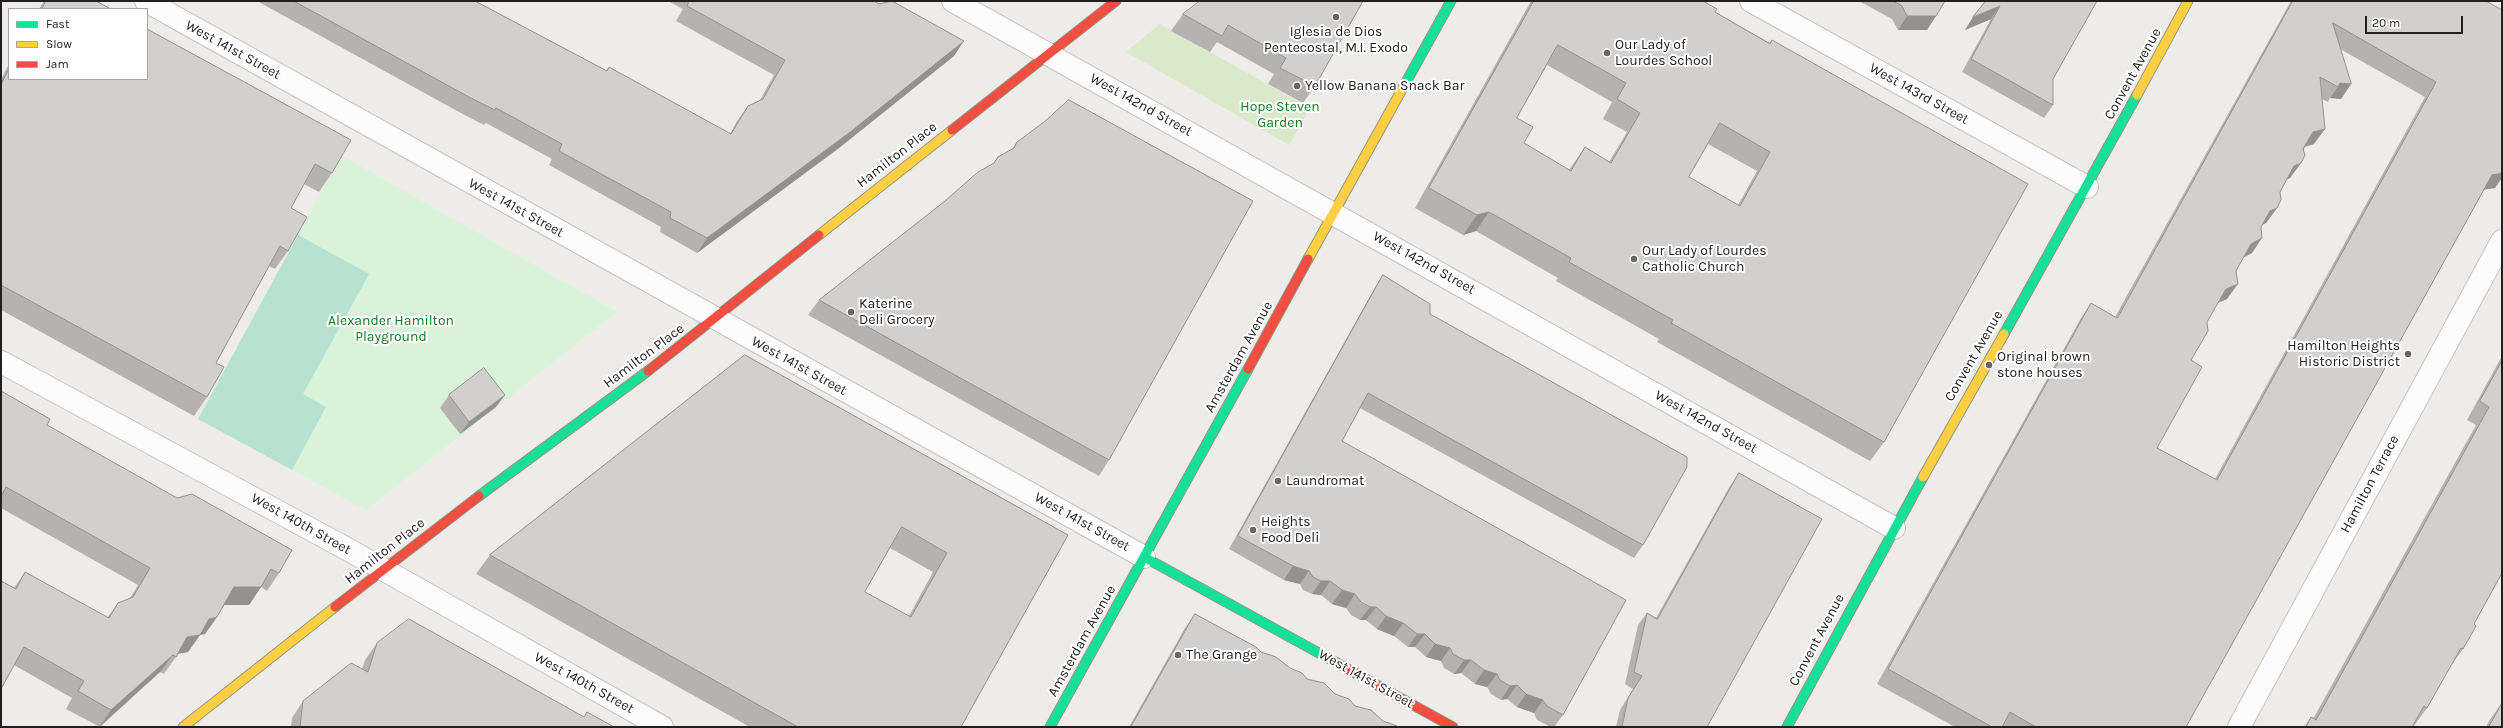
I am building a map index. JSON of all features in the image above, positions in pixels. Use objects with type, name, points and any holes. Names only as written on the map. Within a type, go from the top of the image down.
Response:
[{"type":"street","name":"West 141st Street","points":[[146,1],[1144,557],[1453,727]]},
{"type":"street","name":"West 142nd Street","points":[[953,1],[1335,213],[1894,528]]},
{"type":"street","name":"Hamilton Place","points":[[183,727],[383,569],[716,319],[750,290],[1116,1]]},
{"type":"street","name":"Amsterdam Avenue","points":[[1050,727],[1451,1]]},
{"type":"street","name":"West 143rd Street","points":[[1751,1],[2087,187]]},
{"type":"street","name":"Convent Avenue","points":[[1787,727],[1894,528],[2087,187],[2188,1]]},
{"type":"street","name":"Hamilton Terrace","points":[[2239,727],[2502,241]]},
{"type":"street","name":"West 140th Street","points":[[1,362],[383,569],[662,727]]},
{"type":"green space","name":"Hope Steven Garden","points":[[1160,24],[1310,108],[1289,145],[1126,52]]},
{"type":"green space","name":"Alexander Hamilton Playground","points":[[341,155],[617,312],[366,510],[198,419]]},
{"type":"green space","points":[[298,235],[369,274],[303,394],[326,407],[292,470],[198,419]]},
{"type":"building","points":[[46,1],[96,1],[109,8],[42,8]]},
{"type":"building","points":[[294,1],[475,1],[607,71],[609,67],[731,134],[748,106],[763,99],[785,60],[687,6],[689,1],[874,1],[879,4],[892,1],[964,41],[849,133],[707,238],[670,218],[671,212],[559,151],[562,144],[496,108],[495,110],[469,97]]},
{"type":"building","points":[[1200,1],[1363,1],[1315,86],[1280,68],[1286,58],[1228,25],[1222,36],[1183,14]]},
{"type":"building","points":[[1534,1],[1703,1],[1717,9],[1715,12],[1770,44],[1772,40],[2028,184],[1884,442],[1671,323],[1673,320],[1569,262],[1571,258],[1489,212],[1477,215],[1429,188]],"holes":[[[1558,45],[1626,83],[1617,99],[1640,113],[1611,163],[1585,147],[1571,171],[1524,143],[1533,127],[1517,118]],[[1720,123],[1770,152],[1740,206],[1689,177]]]},
{"type":"building","points":[[1893,1],[1945,1],[1936,16],[1907,16],[1902,6]]},
{"type":"building","points":[[1986,1],[2097,1],[2053,79],[2053,105],[1971,59],[2000,6],[1973,17]]},
{"type":"building","points":[[2293,1],[2486,1],[2502,10],[2502,173],[2492,175],[2186,727],[2036,727],[2010,712],[2002,727],[1992,727],[1888,669],[2091,303],[2117,318]],"holes":[[[2333,23],[2436,82],[2217,480],[2157,448],[2202,367],[2191,360],[2208,331],[2207,322],[2226,289],[2238,284],[2236,271],[2251,244],[2262,238],[2261,227],[2270,211],[2277,208],[2281,200],[2280,192],[2294,166],[2301,163],[2305,155],[2303,149],[2313,132],[2325,129],[2320,77],[2338,87],[2340,83],[2351,84]]]},
{"type":"building","points":[[148,30],[351,140],[332,173],[315,164],[291,208],[307,217],[288,251],[280,246],[216,363],[224,367],[207,397],[1,285],[1,84],[8,71],[8,80],[148,80]]},
{"type":"building","points":[[1069,100],[1253,201],[1109,460],[819,300],[945,201],[978,172],[994,163],[998,157],[1014,148],[1017,142],[1044,122]]},
{"type":"building","points":[[1383,275],[1430,304],[1430,314],[1687,457],[1687,467],[1643,545],[1368,393],[1342,441],[1626,600],[1563,715],[1547,706],[1543,700],[1526,694],[1517,685],[1510,686],[1500,680],[1497,674],[1484,670],[1471,660],[1464,660],[1453,654],[1450,648],[1435,644],[1425,634],[1417,634],[1403,623],[1386,616],[1376,607],[1370,607],[1361,602],[1355,594],[1342,590],[1330,581],[1321,581],[1313,577],[1309,571],[1293,566],[1238,536]]},
{"type":"building","points":[[745,355],[1068,535],[961,727],[798,727],[490,555]],"holes":[[[902,527],[947,553],[911,617],[865,592]]]},
{"type":"building","points":[[2502,361],[2502,573],[2474,624],[2476,626],[2463,649],[2461,648],[2427,708],[2424,706],[2412,727],[2306,727],[2311,717],[2316,720],[2489,407],[2480,401]]},
{"type":"building","points":[[484,368],[505,395],[469,422],[449,395]]},
{"type":"building","points":[[1,391],[50,419],[47,425],[177,498],[192,494],[292,550],[279,573],[271,569],[261,587],[234,587],[217,617],[209,619],[200,635],[187,637],[176,657],[173,655],[111,710],[78,691],[84,681],[24,647],[1,689],[1,581],[16,589],[25,572],[109,618],[118,603],[133,597],[150,568],[6,487],[1,497]]},
{"type":"building","points":[[1739,473],[1822,519],[1707,727],[1622,727],[1628,698],[1642,676],[1634,672],[1647,613],[1657,619]]},
{"type":"building","points":[[1195,614],[1256,647],[1261,652],[1276,657],[1290,668],[1302,673],[1307,679],[1324,683],[1335,694],[1349,699],[1355,706],[1371,710],[1383,721],[1398,727],[1131,727]]},
{"type":"building","points":[[409,619],[584,717],[587,712],[614,727],[300,727],[303,701],[351,663],[368,672],[377,643]]},
{"type":"building","points":[[2502,703],[2502,727],[2489,727]]},
{"type":"traffic: fast","points":[[1405,84],[1451,1]]},
{"type":"traffic: fast","points":[[2004,334],[2137,95]]},
{"type":"traffic: fast","points":[[1050,727],[1248,369]]},
{"type":"traffic: fast","points":[[479,496],[648,371]]},
{"type":"traffic: fast","points":[[1787,727],[1923,477]]},
{"type":"traffic: fast","points":[[1144,557],[1337,663]]},
{"type":"traffic: slow","points":[[2137,95],[2188,1]]},
{"type":"traffic: slow","points":[[1308,259],[1405,84]]},
{"type":"traffic: slow","points":[[819,235],[952,130]]},
{"type":"traffic: slow","points":[[1923,477],[2004,334]]},
{"type":"traffic: slow","points":[[183,727],[335,607]]},
{"type":"traffic: jam","points":[[952,130],[1116,1]]},
{"type":"traffic: jam","points":[[648,371],[819,235]]},
{"type":"traffic: jam","points":[[1248,369],[1308,259]]},
{"type":"traffic: jam","points":[[335,607],[479,496]]},
{"type":"traffic: jam","points":[[1337,663],[1453,727]]},
{"type":"place","name":"Iglesia de Dios Pentecostal, M.I. Exodo","points":[[1336,17]]},
{"type":"place","name":"Our Lady of Lourdes School","points":[[1607,53]]},
{"type":"place","name":"Yellow Banana Snack Bar","points":[[1297,86]]},
{"type":"place","name":"Our Lady of Lourdes Catholic Church","points":[[1634,259]]},
{"type":"place","name":"Katerine Deli Grocery","points":[[851,312]]},
{"type":"place","name":"Hamilton Heights Historic District","points":[[2408,354]]},
{"type":"place","name":"Original brown stone houses","points":[[1989,365]]},
{"type":"place","name":"Laundromat","points":[[1278,481]]},
{"type":"place","name":"Heights Food Deli","points":[[1253,530]]},
{"type":"place","name":"The Grange","points":[[1178,655]]}]
